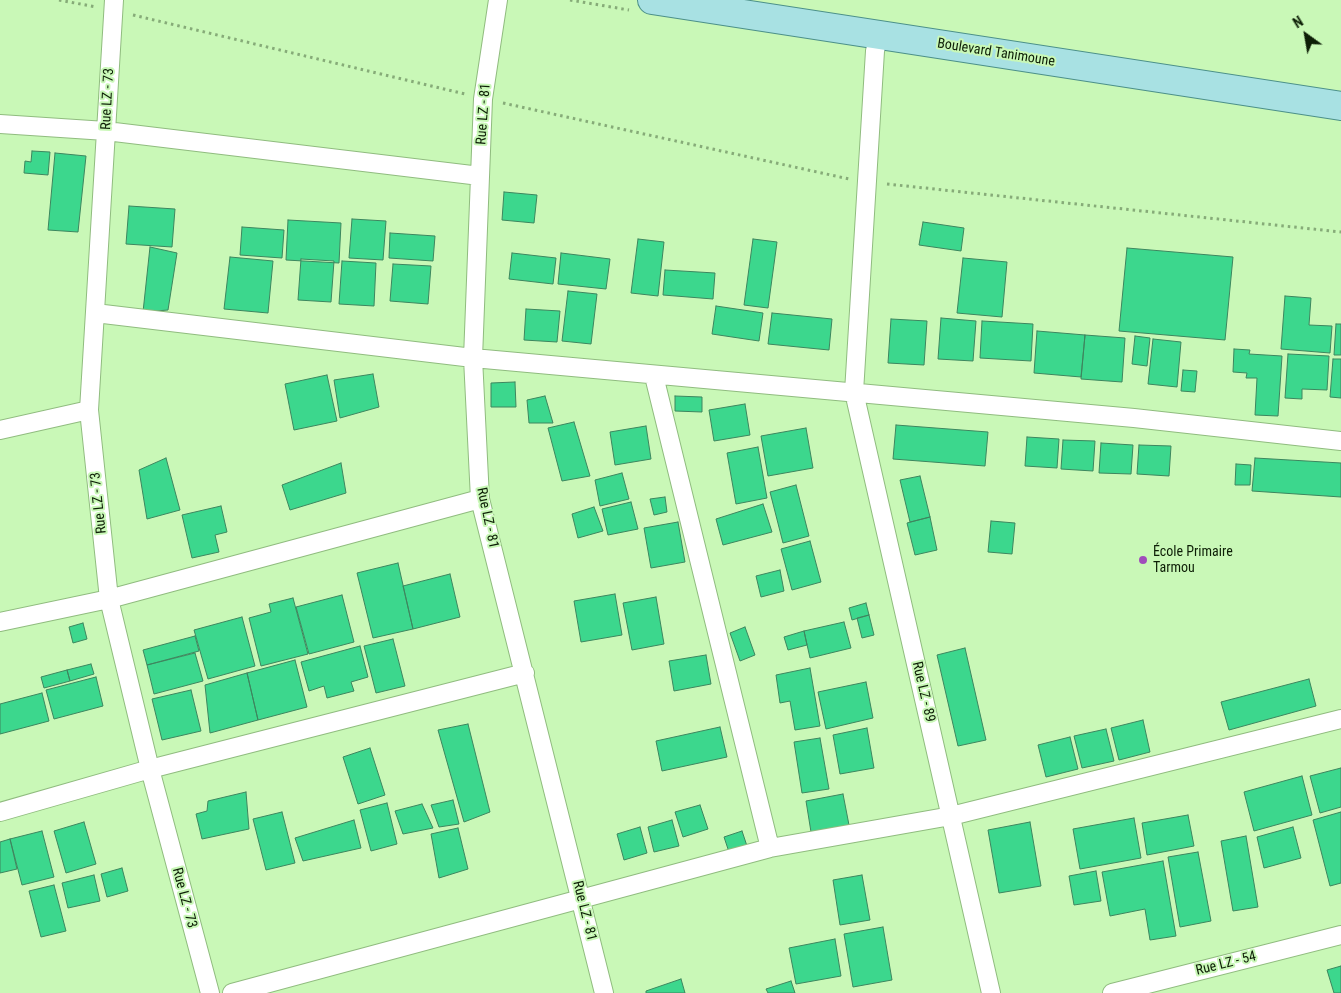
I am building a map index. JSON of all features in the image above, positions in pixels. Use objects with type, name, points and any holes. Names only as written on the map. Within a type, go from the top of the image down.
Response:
[{"type":"main road","name":"Boulevard Tanimoune","points":[[652,0],[1341,106]]},
{"type":"street","name":"Rue LZ - 81","points":[[498,0],[483,99],[472,358],[480,498],[604,993]]},
{"type":"street","name":"Rue LZ - 73","points":[[114,5],[89,410],[109,599],[150,770],[210,993]]},
{"type":"street","name":"Rue LZ - 89","points":[[879,34],[875,51],[854,392],[991,993]]},
{"type":"street","points":[[0,124],[106,131],[480,176]]},
{"type":"street","points":[[95,313],[472,358],[1134,418],[1341,441]]},
{"type":"street","points":[[654,376],[770,848]]},
{"type":"street","points":[[0,430],[89,410]]},
{"type":"street","points":[[0,622],[109,599],[480,498]]},
{"type":"street","points":[[0,812],[150,770],[525,673]]},
{"type":"street","points":[[232,993],[770,848],[951,816],[1341,719]]},
{"type":"street","name":"Rue LZ - 54","points":[[1112,993],[1341,935]]},
{"type":"path","points":[[59,0],[114,5],[483,99],[868,182],[1341,232]]},
{"type":"building","points":[[32,151],[50,152],[48,175],[24,173],[25,161],[31,162]]},
{"type":"building","points":[[55,153],[86,156],[78,232],[48,230]]},
{"type":"building","points":[[504,192],[537,195],[534,223],[502,220]]},
{"type":"building","points":[[129,206],[175,209],[172,247],[126,244]]},
{"type":"building","points":[[352,219],[386,221],[383,260],[349,258]]},
{"type":"building","points":[[288,220],[341,223],[339,263],[286,260]]},
{"type":"building","points":[[923,222],[964,228],[961,251],[919,245]]},
{"type":"building","points":[[242,227],[284,230],[282,258],[240,255]]},
{"type":"building","points":[[390,233],[435,236],[433,261],[389,258]]},
{"type":"building","points":[[638,239],[664,242],[658,296],[631,293]]},
{"type":"building","points":[[753,239],[777,242],[768,308],[744,305]]},
{"type":"building","points":[[150,247],[177,253],[168,310],[143,312]]},
{"type":"building","points":[[1127,248],[1233,257],[1225,340],[1119,331]]},
{"type":"building","points":[[512,253],[556,258],[553,284],[509,279]]},
{"type":"building","points":[[561,253],[610,259],[606,289],[558,284]]},
{"type":"building","points":[[230,257],[273,261],[268,313],[224,309]]},
{"type":"building","points":[[963,258],[1007,262],[1002,317],[957,313]]},
{"type":"building","points":[[301,259],[334,261],[331,302],[298,300]]},
{"type":"building","points":[[342,261],[376,263],[374,306],[339,304]]},
{"type":"building","points":[[393,264],[431,266],[428,304],[390,301]]},
{"type":"building","points":[[665,270],[715,273],[713,299],[663,295]]},
{"type":"building","points":[[568,291],[597,294],[591,344],[562,341]]},
{"type":"building","points":[[1285,296],[1311,298],[1309,325],[1332,326],[1330,353],[1281,349]]},
{"type":"building","points":[[716,306],[763,313],[759,341],[712,334]]},
{"type":"building","points":[[526,309],[560,311],[557,342],[524,340]]},
{"type":"building","points":[[772,313],[832,319],[829,350],[768,344]]},
{"type":"building","points":[[941,318],[976,321],[973,361],[938,359]]},
{"type":"building","points":[[891,319],[927,321],[924,365],[888,363]]},
{"type":"building","points":[[982,321],[1033,324],[1031,361],[980,358]]},
{"type":"building","points":[[1336,324],[1341,324],[1341,355],[1334,355]]},
{"type":"building","points":[[1037,331],[1085,335],[1081,377],[1034,373]]},
{"type":"building","points":[[1085,335],[1125,338],[1122,382],[1081,379]]},
{"type":"building","points":[[1135,336],[1150,338],[1147,366],[1132,364]]},
{"type":"building","points":[[1153,339],[1181,342],[1177,387],[1148,384]]},
{"type":"building","points":[[1234,349],[1250,350],[1249,354],[1282,356],[1278,416],[1255,415],[1257,378],[1246,378],[1247,373],[1233,372]]},
{"type":"building","points":[[1288,354],[1329,356],[1327,390],[1302,389],[1302,399],[1285,398]]},
{"type":"building","points":[[1333,359],[1341,359],[1341,398],[1330,397]]},
{"type":"building","points":[[1183,370],[1197,371],[1195,392],[1181,391]]},
{"type":"building","points":[[373,374],[379,407],[340,418],[334,380]]},
{"type":"building","points":[[327,375],[337,421],[294,430],[285,384]]},
{"type":"building","points":[[515,382],[516,407],[491,407],[491,383]]},
{"type":"building","points":[[545,396],[553,423],[529,423],[527,400]]},
{"type":"building","points":[[675,396],[702,397],[702,412],[675,411]]},
{"type":"building","points":[[745,404],[750,435],[714,441],[709,410]]},
{"type":"building","points":[[574,422],[590,476],[562,481],[548,428]]},
{"type":"building","points":[[896,425],[988,432],[985,466],[893,459]]},
{"type":"building","points":[[646,426],[651,459],[615,465],[610,432]]},
{"type":"building","points":[[806,428],[813,468],[768,476],[761,436]]},
{"type":"building","points":[[1027,437],[1059,439],[1057,468],[1025,466]]},
{"type":"building","points":[[1063,440],[1095,441],[1093,471],[1061,469]]},
{"type":"building","points":[[1101,443],[1133,445],[1131,474],[1099,473]]},
{"type":"building","points":[[1139,445],[1171,446],[1169,476],[1137,474]]},
{"type":"building","points":[[758,447],[767,498],[736,504],[727,453]]},
{"type":"building","points":[[166,458],[180,510],[147,519],[139,470]]},
{"type":"building","points":[[1255,458],[1341,463],[1341,497],[1252,491]]},
{"type":"building","points":[[341,463],[346,493],[290,510],[282,485]]},
{"type":"building","points":[[1236,464],[1251,465],[1250,485],[1235,485]]},
{"type":"building","points":[[622,473],[629,499],[600,506],[595,480]]},
{"type":"building","points":[[920,476],[930,517],[910,522],[900,480]]},
{"type":"building","points":[[796,485],[809,536],[783,543],[770,492]]},
{"type":"building","points":[[665,497],[667,512],[654,515],[650,499]]},
{"type":"building","points":[[631,502],[638,529],[608,535],[602,509]]},
{"type":"building","points":[[763,504],[772,532],[723,545],[716,519]]},
{"type":"building","points":[[221,506],[227,532],[215,535],[219,552],[192,558],[182,515]]},
{"type":"building","points":[[594,507],[603,531],[578,538],[572,514]]},
{"type":"building","points":[[930,517],[937,550],[915,555],[907,523]]},
{"type":"building","points":[[991,521],[1015,523],[1012,554],[988,552]]},
{"type":"building","points":[[678,522],[685,562],[651,568],[644,528]]},
{"type":"building","points":[[810,541],[821,582],[792,590],[781,549]]},
{"type":"building","points":[[398,563],[413,629],[373,638],[357,573]]},
{"type":"building","points":[[780,570],[784,591],[761,597],[756,576]]},
{"type":"building","points":[[450,574],[460,617],[413,629],[403,586]]},
{"type":"building","points":[[615,594],[622,635],[581,642],[574,601]]},
{"type":"building","points":[[342,595],[354,642],[309,654],[296,607]]},
{"type":"building","points":[[656,597],[664,644],[632,650],[623,603]]},
{"type":"building","points":[[293,598],[308,654],[261,666],[249,618],[271,612],[269,604]]},
{"type":"building","points":[[866,603],[869,615],[852,620],[849,608]]},
{"type":"building","points":[[869,615],[874,635],[862,638],[857,618]]},
{"type":"building","points":[[242,617],[255,666],[208,679],[194,630]]},
{"type":"building","points":[[844,622],[851,648],[810,658],[804,631]]},
{"type":"building","points":[[83,623],[87,639],[73,643],[69,627]]},
{"type":"building","points":[[745,627],[755,655],[740,661],[730,633]]},
{"type":"building","points":[[804,631],[807,645],[788,650],[784,637]]},
{"type":"building","points":[[195,636],[199,651],[147,665],[143,650]]},
{"type":"building","points":[[393,639],[405,686],[376,693],[364,646]]},
{"type":"building","points":[[360,646],[368,677],[351,682],[354,691],[327,698],[324,686],[309,691],[301,662]]},
{"type":"building","points":[[965,648],[986,740],[958,746],[937,655]]},
{"type":"building","points":[[195,653],[203,681],[154,694],[147,665]]},
{"type":"building","points":[[706,655],[711,684],[674,691],[669,661]]},
{"type":"building","points":[[295,660],[307,707],[258,720],[247,673]]},
{"type":"building","points":[[91,664],[94,674],[70,681],[67,670]]},
{"type":"building","points":[[810,668],[820,726],[795,730],[790,701],[780,703],[776,675]]},
{"type":"building","points":[[67,670],[70,681],[44,688],[41,677]]},
{"type":"building","points":[[247,673],[258,720],[210,733],[205,685]]},
{"type":"building","points":[[96,677],[103,706],[54,719],[46,690]]},
{"type":"building","points":[[1309,679],[1316,706],[1229,730],[1221,702]]},
{"type":"building","points":[[866,682],[873,718],[826,729],[818,692]]},
{"type":"building","points":[[191,690],[201,731],[162,740],[152,699]]},
{"type":"building","points":[[42,693],[49,721],[0,734],[0,704]]},
{"type":"building","points":[[1143,720],[1150,752],[1119,760],[1111,728]]},
{"type":"building","points":[[468,724],[490,812],[464,822],[438,730]]},
{"type":"building","points":[[720,727],[727,757],[662,771],[656,741]]},
{"type":"building","points":[[867,728],[874,768],[840,774],[833,735]]},
{"type":"building","points":[[1106,729],[1114,761],[1082,768],[1074,736]]},
{"type":"building","points":[[1070,737],[1078,769],[1046,777],[1038,745]]},
{"type":"building","points":[[820,738],[829,789],[802,793],[794,742]]},
{"type":"building","points":[[370,748],[385,795],[358,804],[343,757]]},
{"type":"building","points":[[1341,768],[1341,807],[1320,813],[1310,776]]},
{"type":"building","points":[[1302,776],[1312,815],[1254,831],[1244,792]]},
{"type":"building","points":[[246,792],[249,829],[202,839],[196,814],[207,811],[208,801]]},
{"type":"building","points":[[843,794],[849,825],[811,832],[806,801]]},
{"type":"building","points":[[453,800],[459,824],[439,827],[431,805]]},
{"type":"building","points":[[387,803],[397,844],[371,851],[360,810]]},
{"type":"building","points":[[422,804],[433,828],[403,834],[395,811]]},
{"type":"building","points":[[700,805],[708,829],[683,837],[675,812]]},
{"type":"building","points":[[282,812],[295,863],[266,870],[253,819]]},
{"type":"building","points":[[1341,812],[1341,883],[1330,886],[1313,820]]},
{"type":"building","points":[[1188,815],[1194,846],[1147,855],[1142,823]]},
{"type":"building","points":[[1134,818],[1141,858],[1080,869],[1073,829]]},
{"type":"building","points":[[354,820],[361,848],[303,861],[295,838]]},
{"type":"building","points":[[672,820],[679,846],[654,852],[648,827]]},
{"type":"building","points":[[84,822],[96,864],[66,873],[54,831]]},
{"type":"building","points":[[1030,822],[1041,886],[999,893],[988,830]]},
{"type":"building","points":[[640,827],[647,853],[624,860],[617,834]]},
{"type":"building","points":[[1293,827],[1301,858],[1264,868],[1257,837]]},
{"type":"building","points":[[458,828],[468,869],[439,878],[431,834]]},
{"type":"building","points":[[42,831],[54,877],[22,885],[10,839]]},
{"type":"building","points":[[742,831],[747,846],[729,852],[724,837]]},
{"type":"building","points":[[1246,836],[1258,907],[1233,911],[1221,841]]},
{"type":"building","points":[[10,839],[17,869],[0,873],[0,842]]},
{"type":"building","points":[[1198,852],[1211,921],[1180,927],[1168,857]]},
{"type":"building","points":[[1163,861],[1176,936],[1150,940],[1145,909],[1110,916],[1102,872]]},
{"type":"building","points":[[122,868],[128,891],[107,897],[101,874]]},
{"type":"building","points":[[1096,871],[1101,901],[1074,905],[1069,876]]},
{"type":"building","points":[[94,875],[100,901],[68,908],[62,883]]},
{"type":"building","points":[[862,875],[870,920],[840,925],[833,880]]},
{"type":"building","points":[[54,885],[66,931],[41,937],[29,891]]},
{"type":"building","points":[[883,927],[892,980],[853,987],[844,934]]},
{"type":"building","points":[[835,939],[841,976],[796,984],[789,948]]},
{"type":"building","points":[[1341,966],[1341,993],[1334,993],[1327,970]]},
{"type":"building","points":[[681,979],[685,993],[646,993],[646,991]]},
{"type":"building","points":[[791,981],[795,993],[768,993],[766,989]]},
{"type":"place","name":"École Primaire Tarmou","points":[[1143,560]]}]
